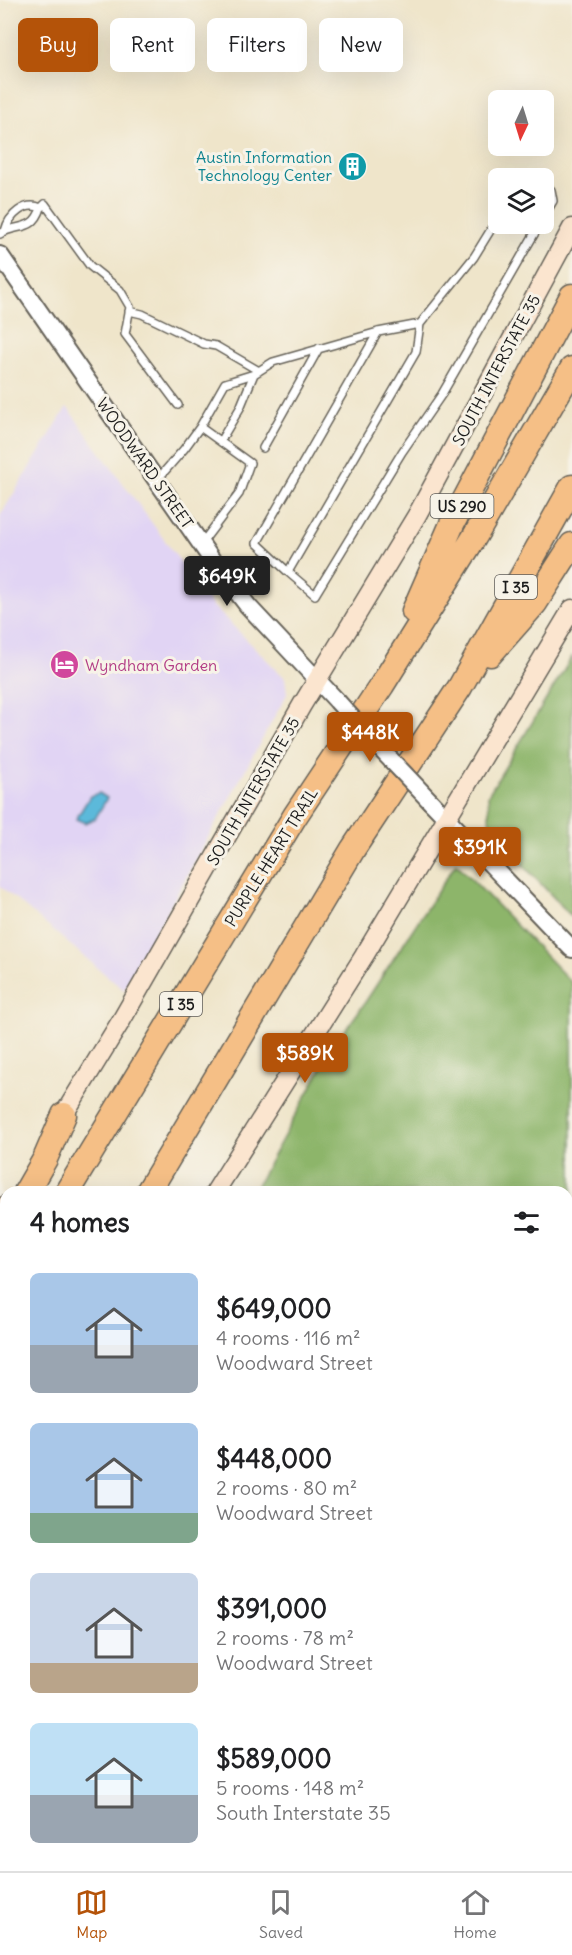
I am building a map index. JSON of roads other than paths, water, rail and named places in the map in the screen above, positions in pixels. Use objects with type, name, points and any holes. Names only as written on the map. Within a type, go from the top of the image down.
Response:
[{"type":"highway","name":"US 290","points":[[382,685],[452,524],[572,296]]},
{"type":"highway","name":"PURPLE HEART TRAIL","points":[[71,1186],[295,816],[382,685],[475,536],[572,369]]},
{"type":"highway","name":"I 35","points":[[152,1186],[353,849],[460,687],[572,488]]},
{"type":"highway","points":[[460,687],[535,603],[572,545]]},
{"type":"highway","points":[[29,1186],[45,1159],[64,1115]]},
{"type":"main road","name":"SOUTH INTERSTATE 35","points":[[18,1186],[121,1021],[317,680],[417,515],[572,228]]},
{"type":"main road","points":[[219,1186],[364,956],[572,609]]},
{"type":"street","name":"WOODWARD STREET","points":[[0,255],[201,544],[248,606],[572,949]]},
{"type":"lane","points":[[3,232],[27,225],[38,218],[45,204],[90,266],[120,290],[130,307],[125,334],[178,405]]},
{"type":"lane","points":[[3,232],[12,215],[28,206],[34,205],[41,208]]},
{"type":"lane","points":[[288,572],[416,352],[420,324],[474,256],[488,234]]},
{"type":"lane","points":[[378,332],[257,543],[315,595],[402,452],[442,394],[534,234]]},
{"type":"lane","points":[[129,311],[142,314],[204,344],[216,346],[257,373]]},
{"type":"lane","points":[[156,480],[200,427],[225,383],[257,373],[273,362],[319,348],[378,332],[420,324]]},
{"type":"lane","points":[[263,448],[319,348]]},
{"type":"lane","points":[[221,440],[257,373]]},
{"type":"lane","points":[[200,427],[250,463],[239,494],[201,544]]},
{"type":"water","points":[[99,793],[107,798],[95,819],[85,823],[76,819],[90,796]]},
{"type":"place","name":"Austin Information Technology Center","points":[[353,166]]},
{"type":"place","name":"Wyndham Garden","points":[[64,665]]}]
